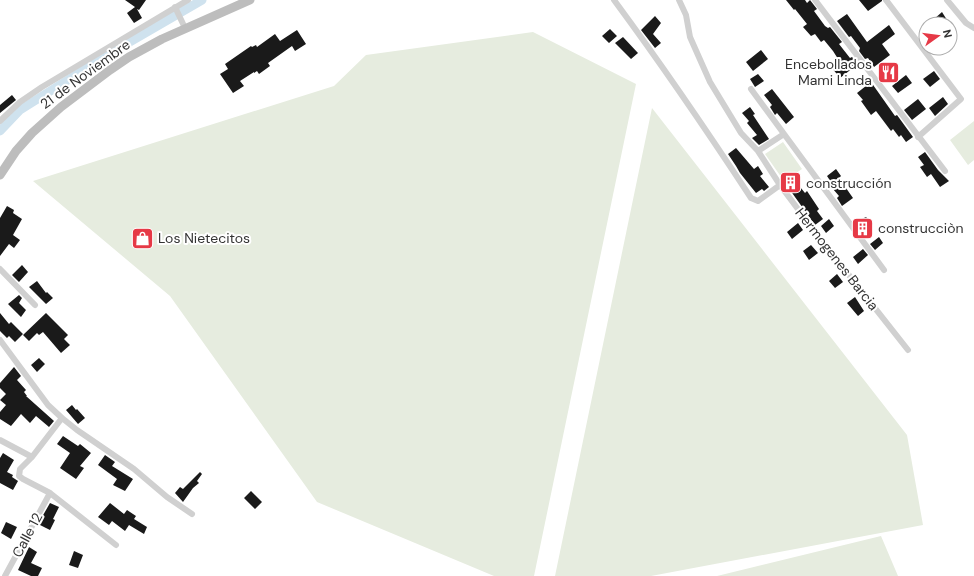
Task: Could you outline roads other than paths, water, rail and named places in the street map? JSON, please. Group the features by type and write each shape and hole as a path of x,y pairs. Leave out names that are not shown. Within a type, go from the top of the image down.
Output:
{"street":[{"path":"0,121 20,102 42,87 177,10 188,0"},
{"name":"21 de Noviembre","path":"0,175 22,143 61,107 91,83 129,57 183,24 250,0"},
{"path":"614,0 657,58 751,198 758,201 780,185"},
{"name":"Hermogenes Barcia","path":"679,0 686,15 690,37 710,82 741,133 758,152 780,185 815,232 908,350"},
{"path":"815,0 945,171"},
{"path":"886,0 961,99 918,137"},
{"path":"947,0 966,23 974,28"},
{"path":"177,10 183,24"},
{"path":"750,89 765,107 884,270"},
{"path":"758,152 784,134"},
{"path":"0,269 35,305"},
{"path":"0,340 44,399 62,418 134,469 167,497 192,514"},
{"path":"62,418 20,469 19,476 50,493 116,545"},
{"path":"0,440 32,456"},
{"name":"Calle 12","path":"5,576 50,493"}],"waterway":[{"path":"0,131 20,110 114,51 202,0"}],"place":[{"name":"Encebollados Mami Linda","path":"888,72"},
{"name":"construcción","path":"791,183"},
{"name":"construcciòn","path":"863,228"},
{"name":"Los Nietecitos","path":"143,238"}]}
